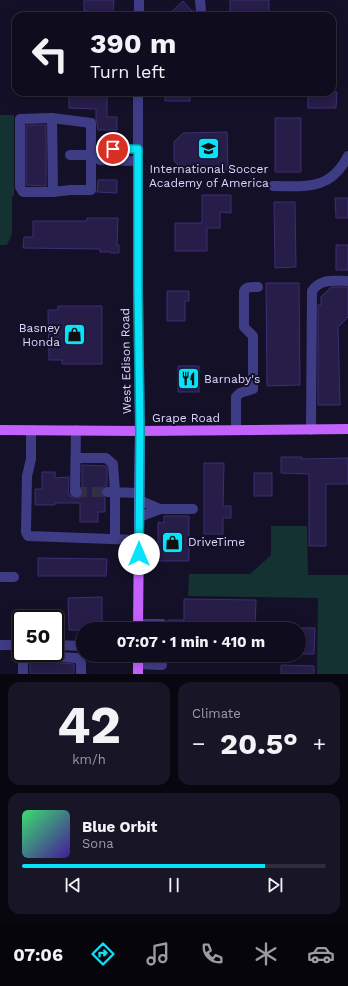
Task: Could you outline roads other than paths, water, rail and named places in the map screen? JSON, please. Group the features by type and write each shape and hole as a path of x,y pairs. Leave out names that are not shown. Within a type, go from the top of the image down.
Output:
{"main road":[{"name":"Grape Road","path":"0,430 140,431 348,429"},
{"name":"West Edison Road","path":"138,622 140,431"}],"street":[{"path":"139,0 139,12"},
{"path":"200,0 201,11"},
{"name":"West Edison Road","path":"138,96 138,298 140,431"},
{"path":"52,118 53,192"},
{"path":"52,118 91,123 93,154 91,190 23,192 20,187 20,119 52,118"},
{"path":"70,155 93,154 100,149 138,149"},
{"path":"93,154 100,160 138,161"},
{"path":"273,186 312,186 321,183 330,179 340,169 348,156"},
{"path":"311,430 312,291 317,285 324,281 348,281"},
{"path":"236,430 236,397 240,393 253,389 253,336 244,327 244,291 247,288 258,288"},
{"path":"31,430 31,459 27,476 26,532 28,536 139,540"},
{"path":"76,430 75,492 77,492"},
{"path":"76,458 106,458 113,464 111,492 115,539"},
{"path":"111,492 139,496 160,509"},
{"path":"139,517 160,509 193,509"},
{"path":"0,577 14,577"},
{"path":"0,645 12,645"},
{"path":"64,645 76,646"},
{"path":"23,674 23,655 37,655 79,659 81,663 81,674"},
{"path":"138,662 162,665"}],"tunnel":[{"path":"77,492 107,492"}],"place":[{"name":"International Soccer Academy of America","path":"209,148"},
{"name":"Basney Honda","path":"75,335"},
{"name":"Barnaby's","path":"188,379"},
{"name":"DriveTime","path":"173,542"}]}
